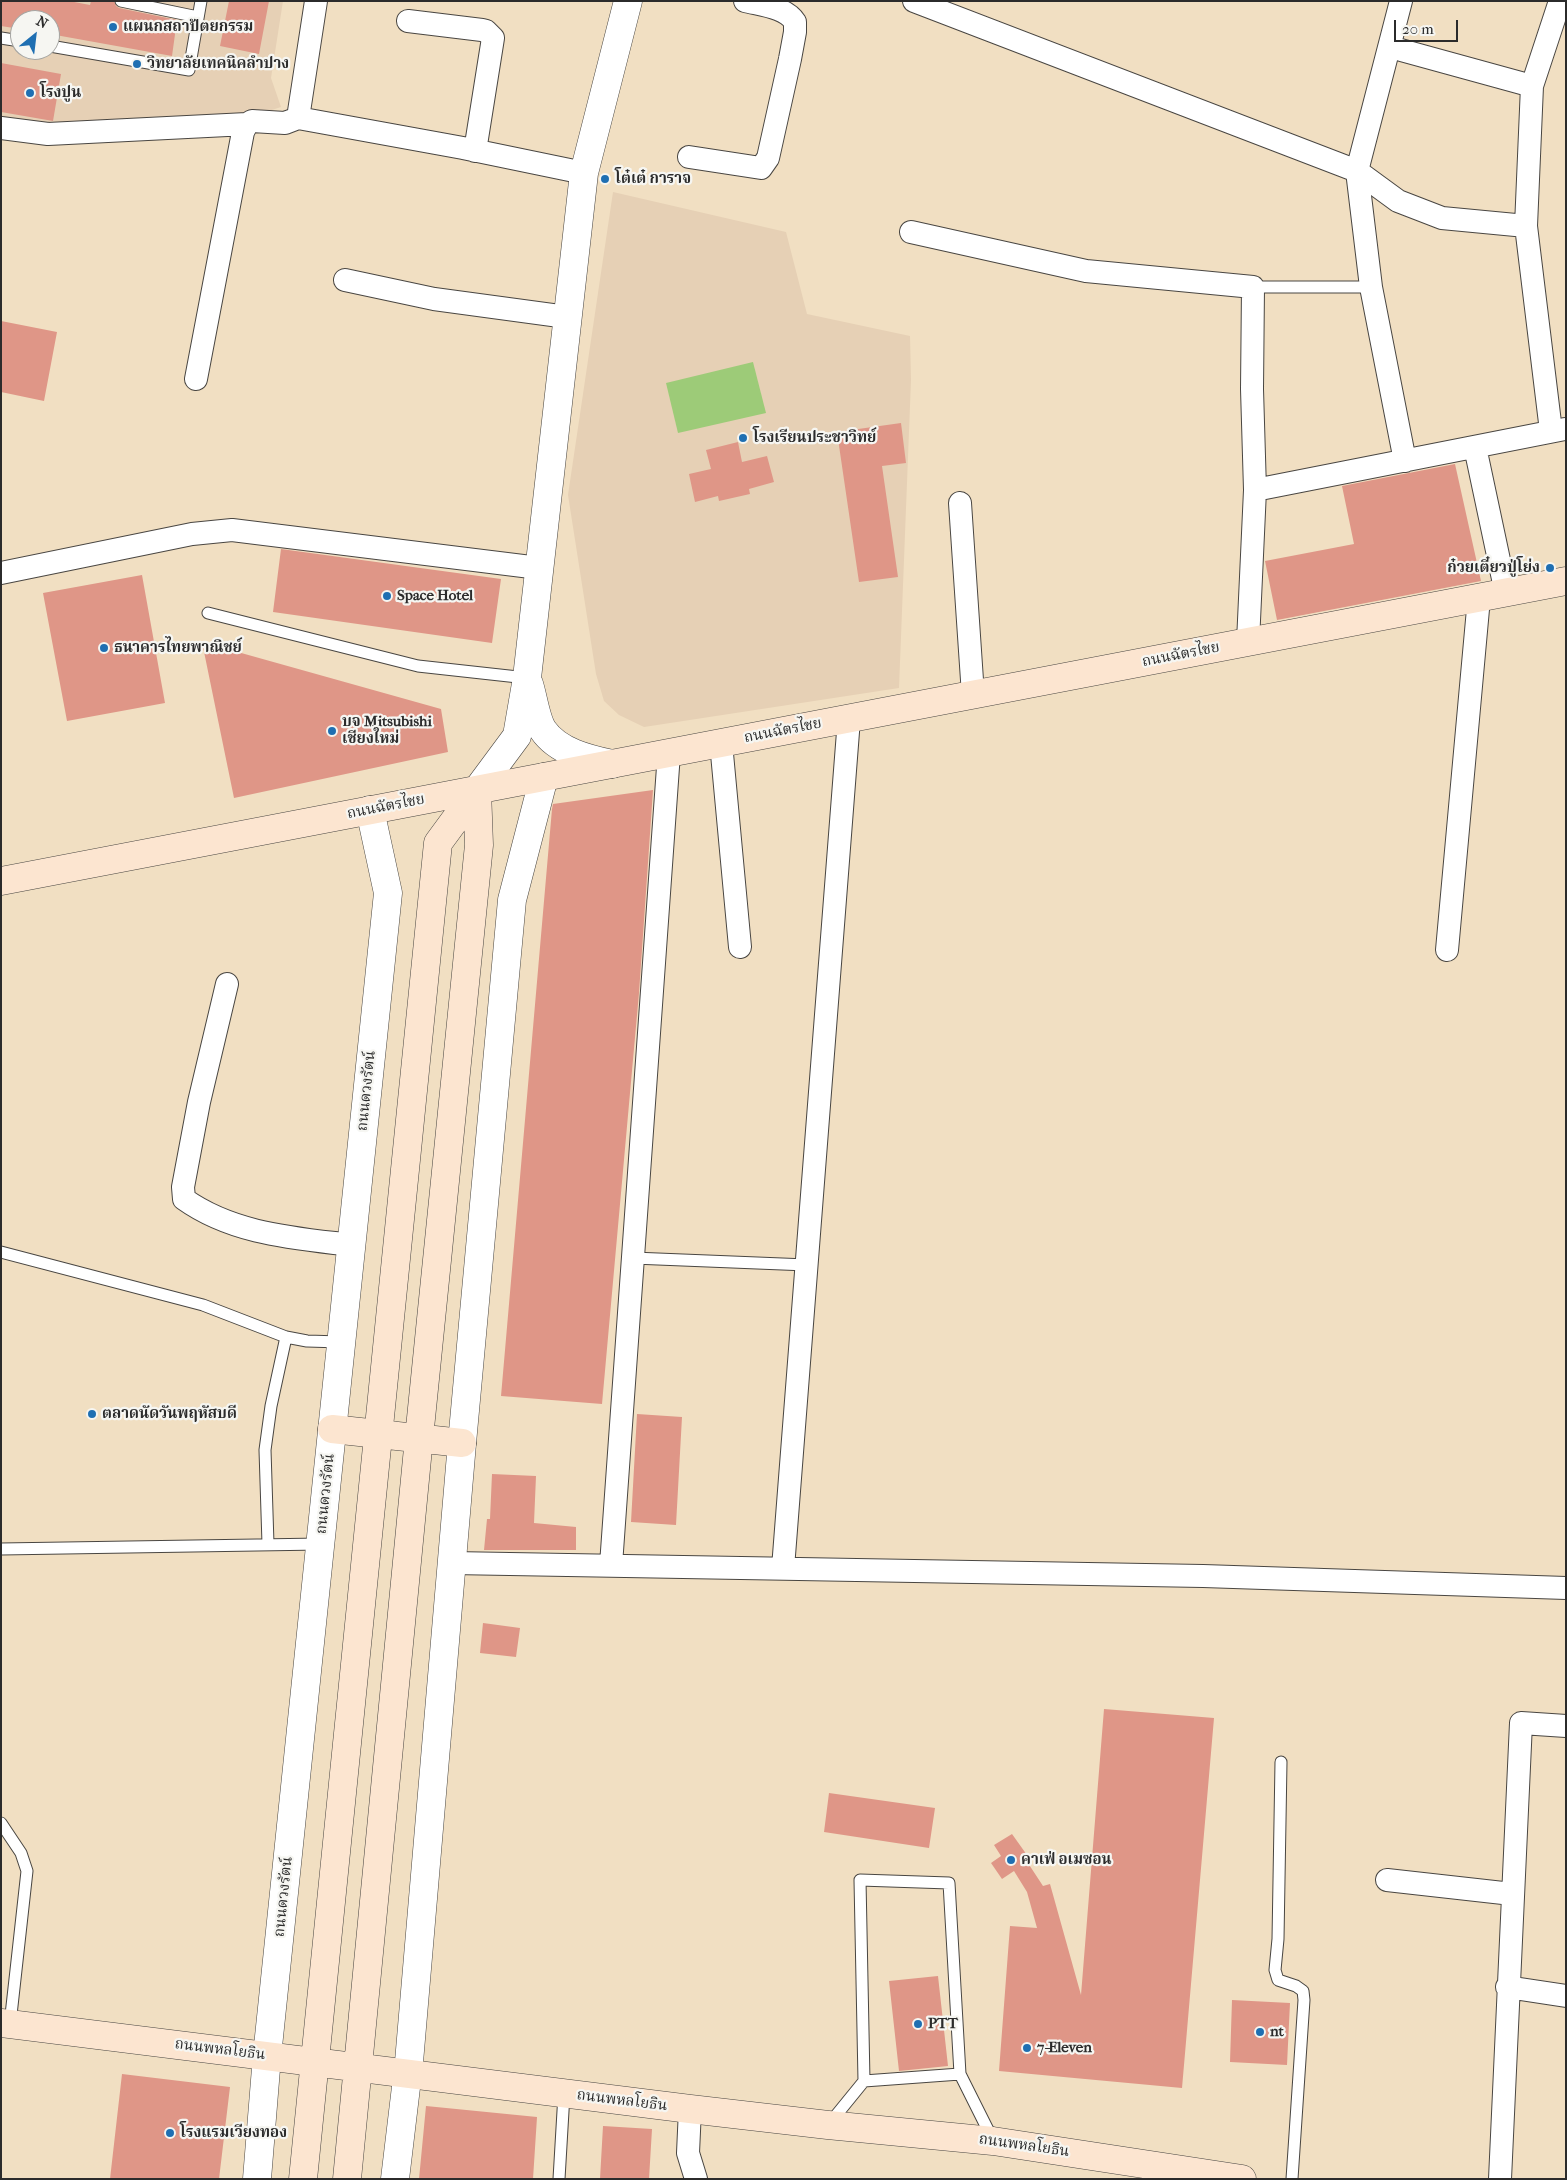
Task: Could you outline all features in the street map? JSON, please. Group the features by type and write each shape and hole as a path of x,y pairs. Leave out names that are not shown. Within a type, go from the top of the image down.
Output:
{"main road":[{"name":"ถนนฉัตรไชย","path":"1,881 1566,581"},
{"path":"303,2179 438,843 477,790"},
{"path":"347,2179 479,845 477,790"},
{"path":"332,1429 462,1443"},
{"name":"ถนนพหลโยธิน","path":"6,2023 564,2094 828,2125 993,2141 1242,2179"}],"street":[{"path":"298,118 316,1"},
{"path":"477,790 517,736 527,678 584,173 628,1"},
{"path":"690,157 761,168 768,158 790,59 795,22 788,14 745,1"},
{"path":"914,1 1357,171 1398,202 1442,218 1526,226"},
{"path":"1401,1 1357,171 1371,287 1404,461"},
{"path":"1255,490 1558,430 1526,226 1532,86 1560,1"},
{"path":"408,21 482,30 486,31 492,38 475,151"},
{"path":"1390,47 1532,86"},
{"path":"1,128 48,134 247,124 261,121 285,123 298,118 584,173"},
{"path":"196,379 233,194 240,148 247,124"},
{"path":"911,232 1086,271 1252,287 1252,389 1255,490 1248,642"},
{"path":"345,280 434,299 567,317"},
{"path":"1475,447 1506,593"},
{"path":"960,503 973,695"},
{"path":"1,573 192,534 232,530 539,568"},
{"path":"1447,950 1479,598"},
{"path":"527,678 543,729 560,746 584,758 612,764"},
{"path":"783,1568 849,719"},
{"path":"721,743 740,947"},
{"path":"611,1564 669,753"},
{"path":"395,2179 407,2073 512,900 544,777"},
{"name":"ถนนดวงรัตน์","path":"257,2179 320,1544 388,893 370,810"},
{"path":"227,984 199,1102 183,1187 184,1198 226,1222 256,1231 288,1237 351,1244"},
{"path":"452,1563 611,1564 1204,1576 1566,1588"},
{"path":"1500,2179 1507,1987 1521,1723 1566,1726"},
{"path":"1387,1880 1512,1894"},
{"path":"1507,1987 1566,1996"},
{"path":"690,2109 688,2153 696,2179"}],"lane":[{"path":"121,1 198,17"},
{"path":"60,48 189,70 201,1"},
{"path":"1252,287 1371,287"},
{"path":"208,613 418,666 527,678"},
{"path":"1,1252 203,1305 286,1336 307,1341 341,1342"},
{"path":"633,1258 807,1265"},
{"path":"268,1544 265,1450 271,1406 286,1336"},
{"path":"1,1549 320,1544"},
{"path":"1281,1762 1278,1939 1275,1970 1278,1980 1296,1986 1303,1991 1304,2000 1292,2179"},
{"path":"1,1824 21,1853 27,1871 6,2023"},
{"path":"828,2125 864,2081 860,1880 949,1883 960,2074 993,2141"},
{"path":"864,2081 960,2074"},
{"path":"559,2179 564,2094"}],"shaded area":[{"name":"วิทยาลัยเทคนิคลำปาง","path":"1,1 283,1 271,78 281,107 238,121 33,124 1,117"},
{"name":"โรงเรียนประชาวิทย์","path":"613,192 786,232 807,314 910,336 911,380 899,688 644,727 619,715 604,701 596,674 568,495"}],"green space":[{"path":"753,362 766,413 678,433 666,383"}],"building":[{"name":"แผนกสถาปัตยกรรม","path":"1,1 69,1 90,5 91,1 114,1 119,8 177,20 172,56 60,36 60,10 10,10 10,27 1,26"},
{"path":"229,1 269,1 259,54 220,46"},
{"name":"โรงปูน","path":"1,63 61,74 53,121 1,112"},
{"path":"1,321 57,332 44,401 1,392"},
{"path":"901,423 906,463 882,466 898,577 859,582 837,432"},
{"path":"738,442 742,462 767,456 774,482 749,489 750,494 719,501 718,496 695,502 689,474 711,469 706,450"},
{"path":"1455,464 1481,581 1277,620 1265,561 1354,544 1342,486"},
{"name":"Space Hotel","path":"281,549 501,579 492,643 273,612"},
{"name":"ธนาคารไทยพาณิชย์","path":"142,575 165,703 67,721 43,593"},
{"name":"บจ Mitsubishi เชียงใหม่","path":"202,642 441,709 448,752 234,798"},
{"path":"653,790 639,993 602,1404 501,1396 553,804"},
{"path":"637,1414 682,1417 676,1525 631,1522"},
{"path":"492,1474 536,1476 534,1523 576,1527 576,1550 484,1550 487,1519 490,1519"},
{"path":"483,1623 520,1628 516,1657 480,1653"},
{"path":"1104,1709 1214,1718 1182,2088 999,2071 1010,1926 1037,1928 1027,1892 1014,1871 1002,1879 991,1863 1001,1856 994,1845 1012,1834 1027,1855 1024,1857 1043,1886 1050,1884 1081,1995"},
{"path":"829,1793 935,1808 929,1848 824,1832"},
{"name":"PTT","path":"938,1976 948,2066 899,2071 889,1981"},
{"name":"nt","path":"1232,2000 1290,2003 1287,2065 1230,2062"},
{"name":"โรงแรมเวียงทอง","path":"122,2074 230,2087 219,2179 110,2179"},
{"path":"426,2106 537,2117 533,2179 419,2179"},
{"path":"603,2126 652,2129 649,2179 600,2179"}],"place":[{"name":"แผนกสถาปัตยกรรม","path":"113,27"},
{"name":"วิทยาลัยเทคนิคลำปาง","path":"137,64"},
{"name":"โรงปูน","path":"30,93"},
{"name":"โต๋เต๋ การาจ","path":"605,179"},
{"name":"โรงเรียนประชาวิทย์","path":"743,438"},
{"name":"ก๋วยเตี๋ยวปู่โย่ง","path":"1550,568"},
{"name":"Space Hotel","path":"387,596"},
{"name":"ธนาคารไทยพาณิชย์","path":"104,648"},
{"name":"บจ Mitsubishi เชียงใหม่","path":"332,731"},
{"name":"ตลาดนัดวันพฤหัสบดี","path":"92,1414"},
{"name":"คาเฟ่ อเมซอน","path":"1011,1860"},
{"name":"PTT","path":"918,2024"},
{"name":"nt","path":"1260,2032"},
{"name":"7-Eleven","path":"1027,2048"},
{"name":"โรงแรมเวียงทอง","path":"170,2133"}]}
